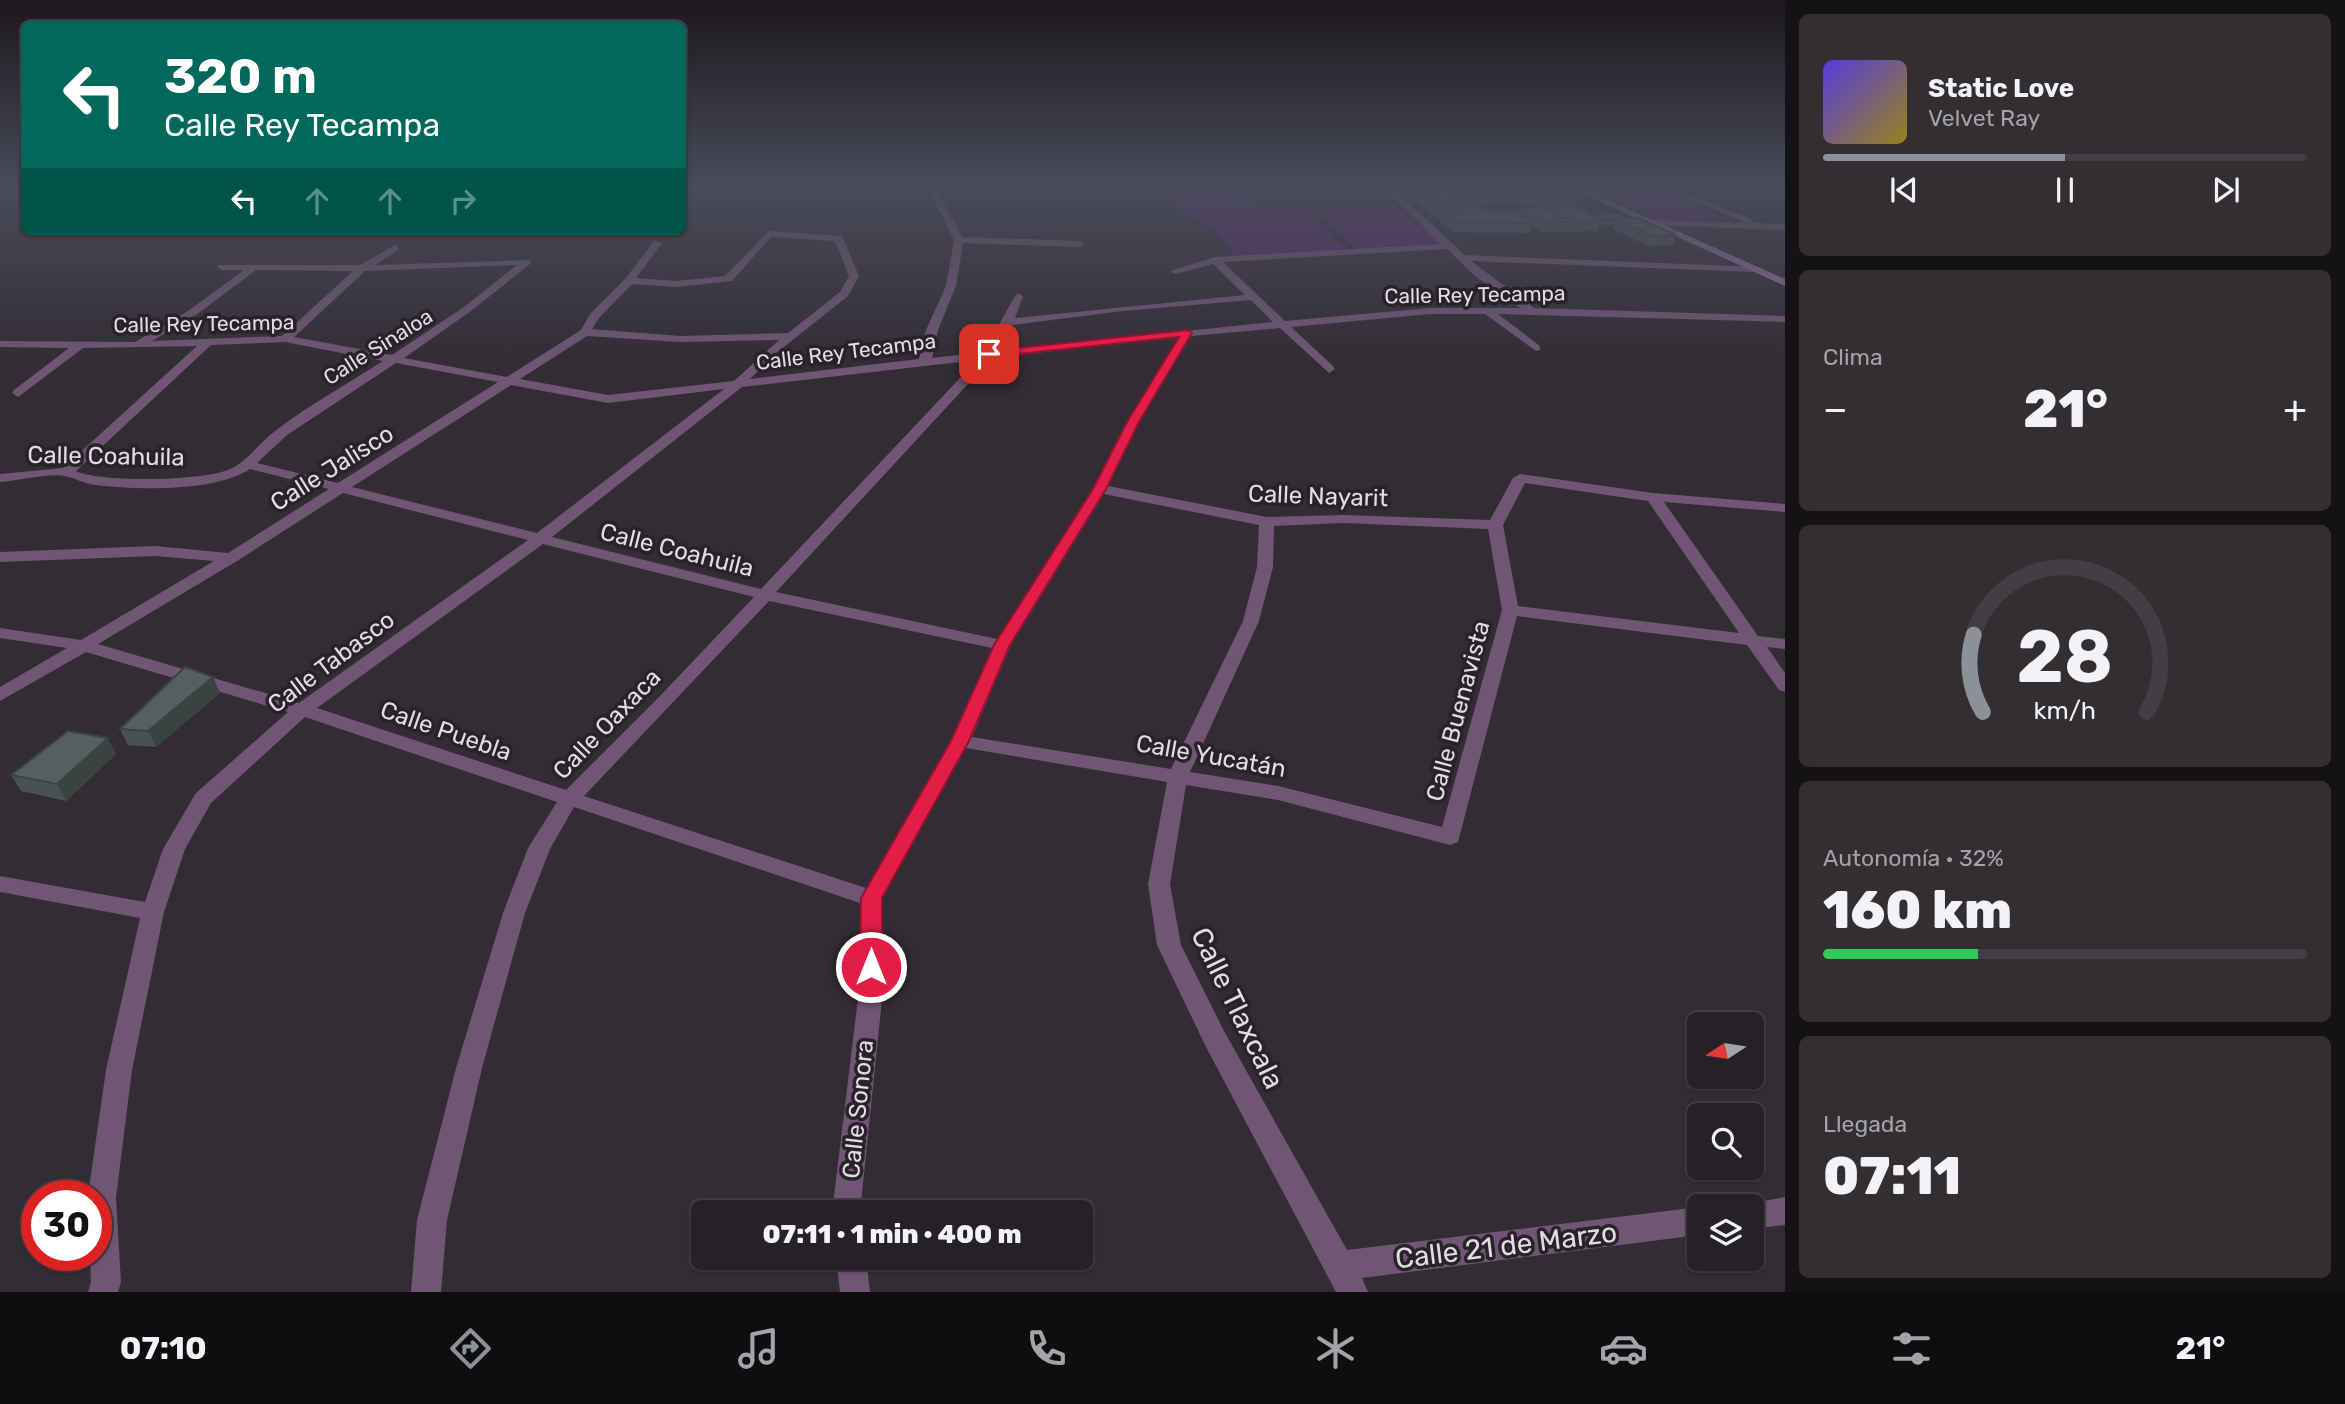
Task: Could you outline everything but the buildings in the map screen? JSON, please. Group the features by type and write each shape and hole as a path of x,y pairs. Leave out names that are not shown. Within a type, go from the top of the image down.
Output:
{"main road":[{"path":"1704,245 1785,283"}],"street":[{"name":"Calle Jalisco","path":"0,695 231,558 513,380 585,331 594,316 629,281 655,245"},
{"name":"Calle Tabasco","path":"629,281 676,284 728,279 759,245"},
{"name":"Calle Tabasco","path":"103,1292 106,1282 102,1198 119,1070 153,912 174,849 203,798 302,709 538,540 737,385 854,282 842,245"},
{"path":"925,361 932,330 951,286 957,245"},
{"path":"1175,271 1214,260 1449,246 1531,311"},
{"path":"285,339 362,268 395,248"},
{"path":"1462,258 1755,268"},
{"path":"1214,260 1328,369"},
{"name":"Calle Sinaloa","path":"249,465 278,434 459,319 527,262 362,268"},
{"path":"222,267 362,268"},
{"path":"137,345 192,313 253,268"},
{"name":"Calle Oaxaca","path":"426,1292 432,1220 469,1068 506,939 539,848 568,800 766,595 989,354 1009,322 1018,296"},
{"path":"1009,322 1123,308 1254,297"},
{"path":"1486,310 1536,348"},
{"name":"Calle Rey Tecampa","path":"0,344 137,345 285,339 608,399 989,354 1430,311 1531,311 1785,319"},
{"path":"585,331 680,340 792,336"},
{"name":"Calle Sonora","path":"847,1200 871,990 871,898 960,741 1002,645 1100,489 1133,422 1187,333"},
{"path":"67,472 210,340"},
{"path":"18,393 80,345"},
{"name":"Calle Coahuila","path":"0,478 67,472 72,478 84,480 209,480 231,475 249,465 538,540 766,595 1002,645"},
{"path":"1495,525 1520,478 1653,497 1785,508"},
{"name":"Calle Nayarit","path":"1100,489 1267,522 1343,519 1495,525"},
{"path":"1653,497 1757,642 1785,686"},
{"name":"Calle Tlaxcala","path":"1267,522 1265,567 1251,621 1178,775 1159,884 1169,945 1214,1039 1347,1279"},
{"name":"Calle Buenavista","path":"1450,837 1510,610 1495,525"},
{"path":"0,557 155,551 231,558"},
{"path":"1510,610 1785,644"},
{"name":"Calle Puebla","path":"0,632 82,645 302,709 568,800 871,898"},
{"name":"Calle Yucatán","path":"960,741 1278,793 1450,837"},
{"path":"0,884 153,912"},
{"path":"1764,1214 1785,1211"},
{"name":"Calle 21 de Marzo","path":"1347,1279 1687,1223"},
{"path":"852,1270 855,1292"}],"shaded area":[{"path":"1227,245 1344,245 1350,251 1235,256"},
{"path":"1352,245 1445,245 1450,249 1356,249"}],"route":[{"path":"871,967 871,898 960,741 1002,645 1100,489 1133,422 1187,333 989,354"}]}
